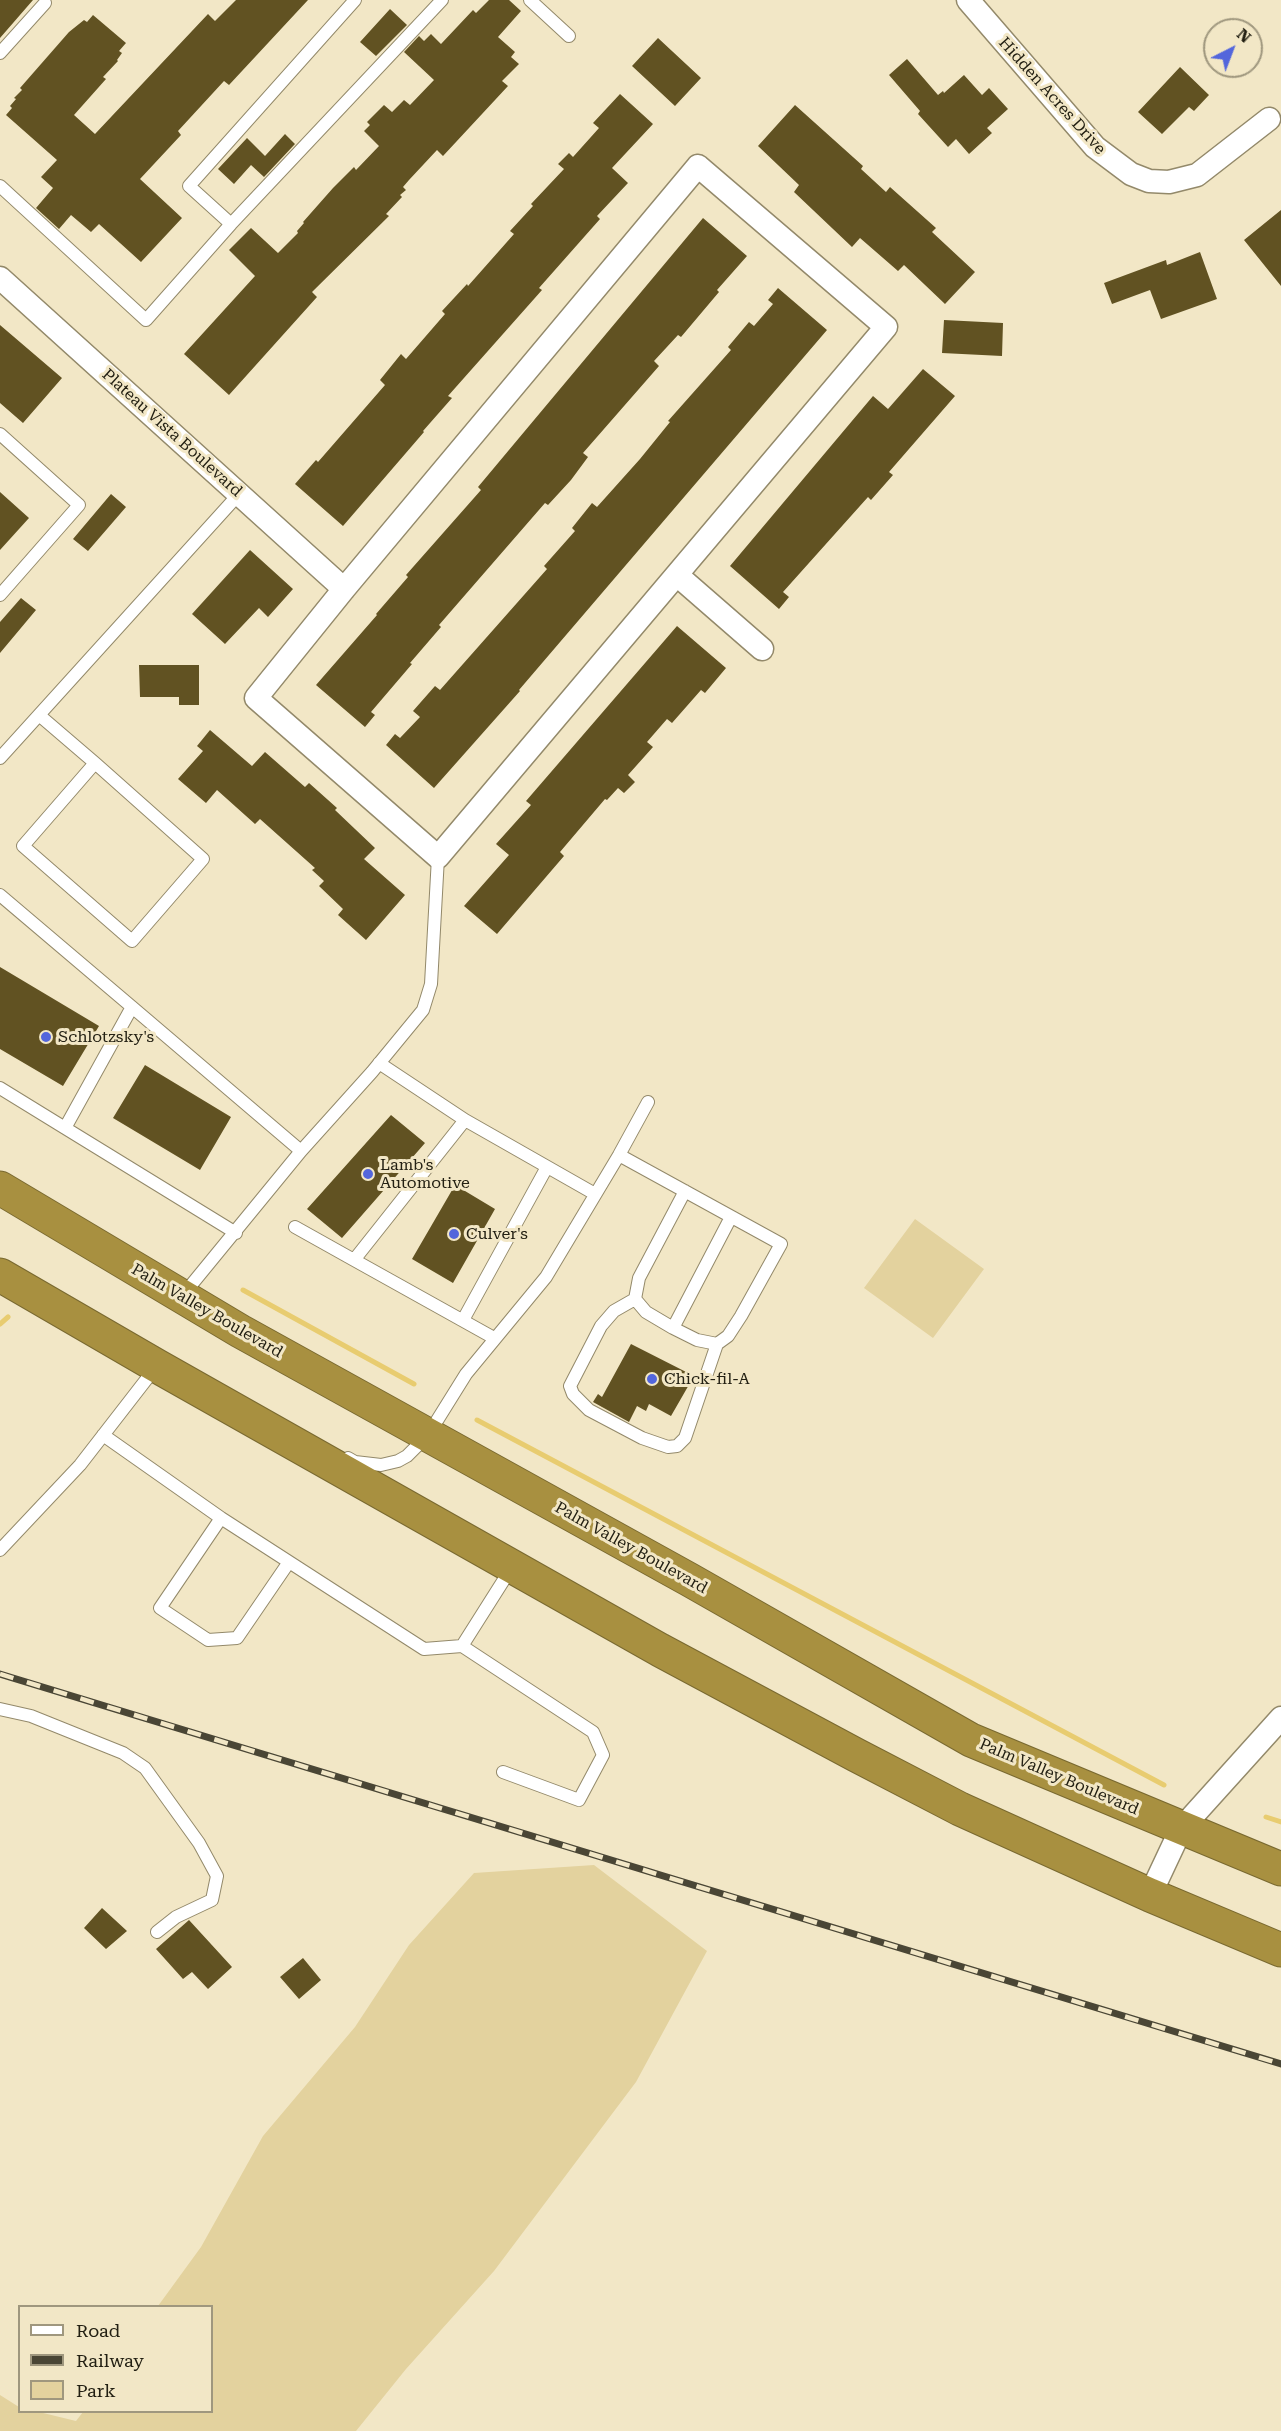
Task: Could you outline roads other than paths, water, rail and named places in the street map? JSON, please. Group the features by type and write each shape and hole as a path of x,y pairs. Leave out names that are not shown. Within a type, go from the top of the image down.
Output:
{"highway":[{"name":"Palm Valley Boulevard","path":"0,1188 240,1331 971,1740 1281,1869"},
{"path":"3,1267 157,1366 670,1655 960,1809 1150,1895 1281,1950"}],"street":[{"name":"Hidden Acres Drive","path":"968,0 1095,147 1131,174 1149,181 1169,182 1197,175 1269,119"},
{"path":"698,166 886,327 677,574 438,857 256,698 344,589 698,166"},
{"name":"Plateau Vista Boulevard","path":"0,278 344,589"},
{"path":"677,574 762,649"},
{"path":"1150,1895 1181,1829 1281,1718"}],"lane":[{"path":"231,224 189,186 355,0"},
{"path":"0,186 146,320 231,224 442,0"},
{"path":"530,0 569,36"},
{"path":"0,53 45,3"},
{"path":"0,434 79,505 0,595"},
{"path":"0,758 238,494"},
{"path":"39,715 95,763 203,859 132,941 23,846 95,763"},
{"path":"182,1297 301,1151 423,1010 431,984 438,857"},
{"path":"0,895 301,1151"},
{"path":"65,1128 132,1007"},
{"path":"379,1063 465,1120 596,1194"},
{"path":"0,1088 236,1233"},
{"path":"334,1450 355,1462 381,1465 407,1456 428,1435 466,1374 546,1277 620,1155 648,1102"},
{"path":"354,1260 465,1120"},
{"path":"620,1155 781,1244 741,1316 728,1336 717,1344 685,1438 677,1446 668,1447 642,1438 590,1410 573,1394 570,1386 602,1326 614,1311 634,1299 639,1278 685,1191"},
{"path":"463,1320 547,1167"},
{"path":"673,1328 731,1217"},
{"path":"295,1227 494,1338"},
{"path":"634,1299 646,1312 673,1328 697,1340 717,1344"},
{"path":"0,1550 80,1465 157,1366"},
{"path":"103,1435 221,1518 424,1649 462,1646 593,1732 603,1755 579,1800 503,1772"},
{"path":"221,1518 160,1608 208,1640 237,1638 289,1562"},
{"path":"462,1646 512,1566"},
{"path":"0,1709 31,1716 123,1753 145,1768 199,1843 217,1876 212,1900 176,1917 158,1932"}],"waterway":[{"path":"243,1290 414,1384"},
{"path":"0,1324 8,1317"},
{"path":"477,1420 1164,1785"},
{"path":"1266,1817 1281,1822"}],"railway":[{"path":"0,1674 1281,2064"}],"place":[{"name":"Schlotzsky's","path":"46,1037"},
{"name":"Lamb's Automotive","path":"368,1174"},
{"name":"Culver's","path":"454,1234"},
{"name":"Chick-fil-A","path":"652,1379"}]}
